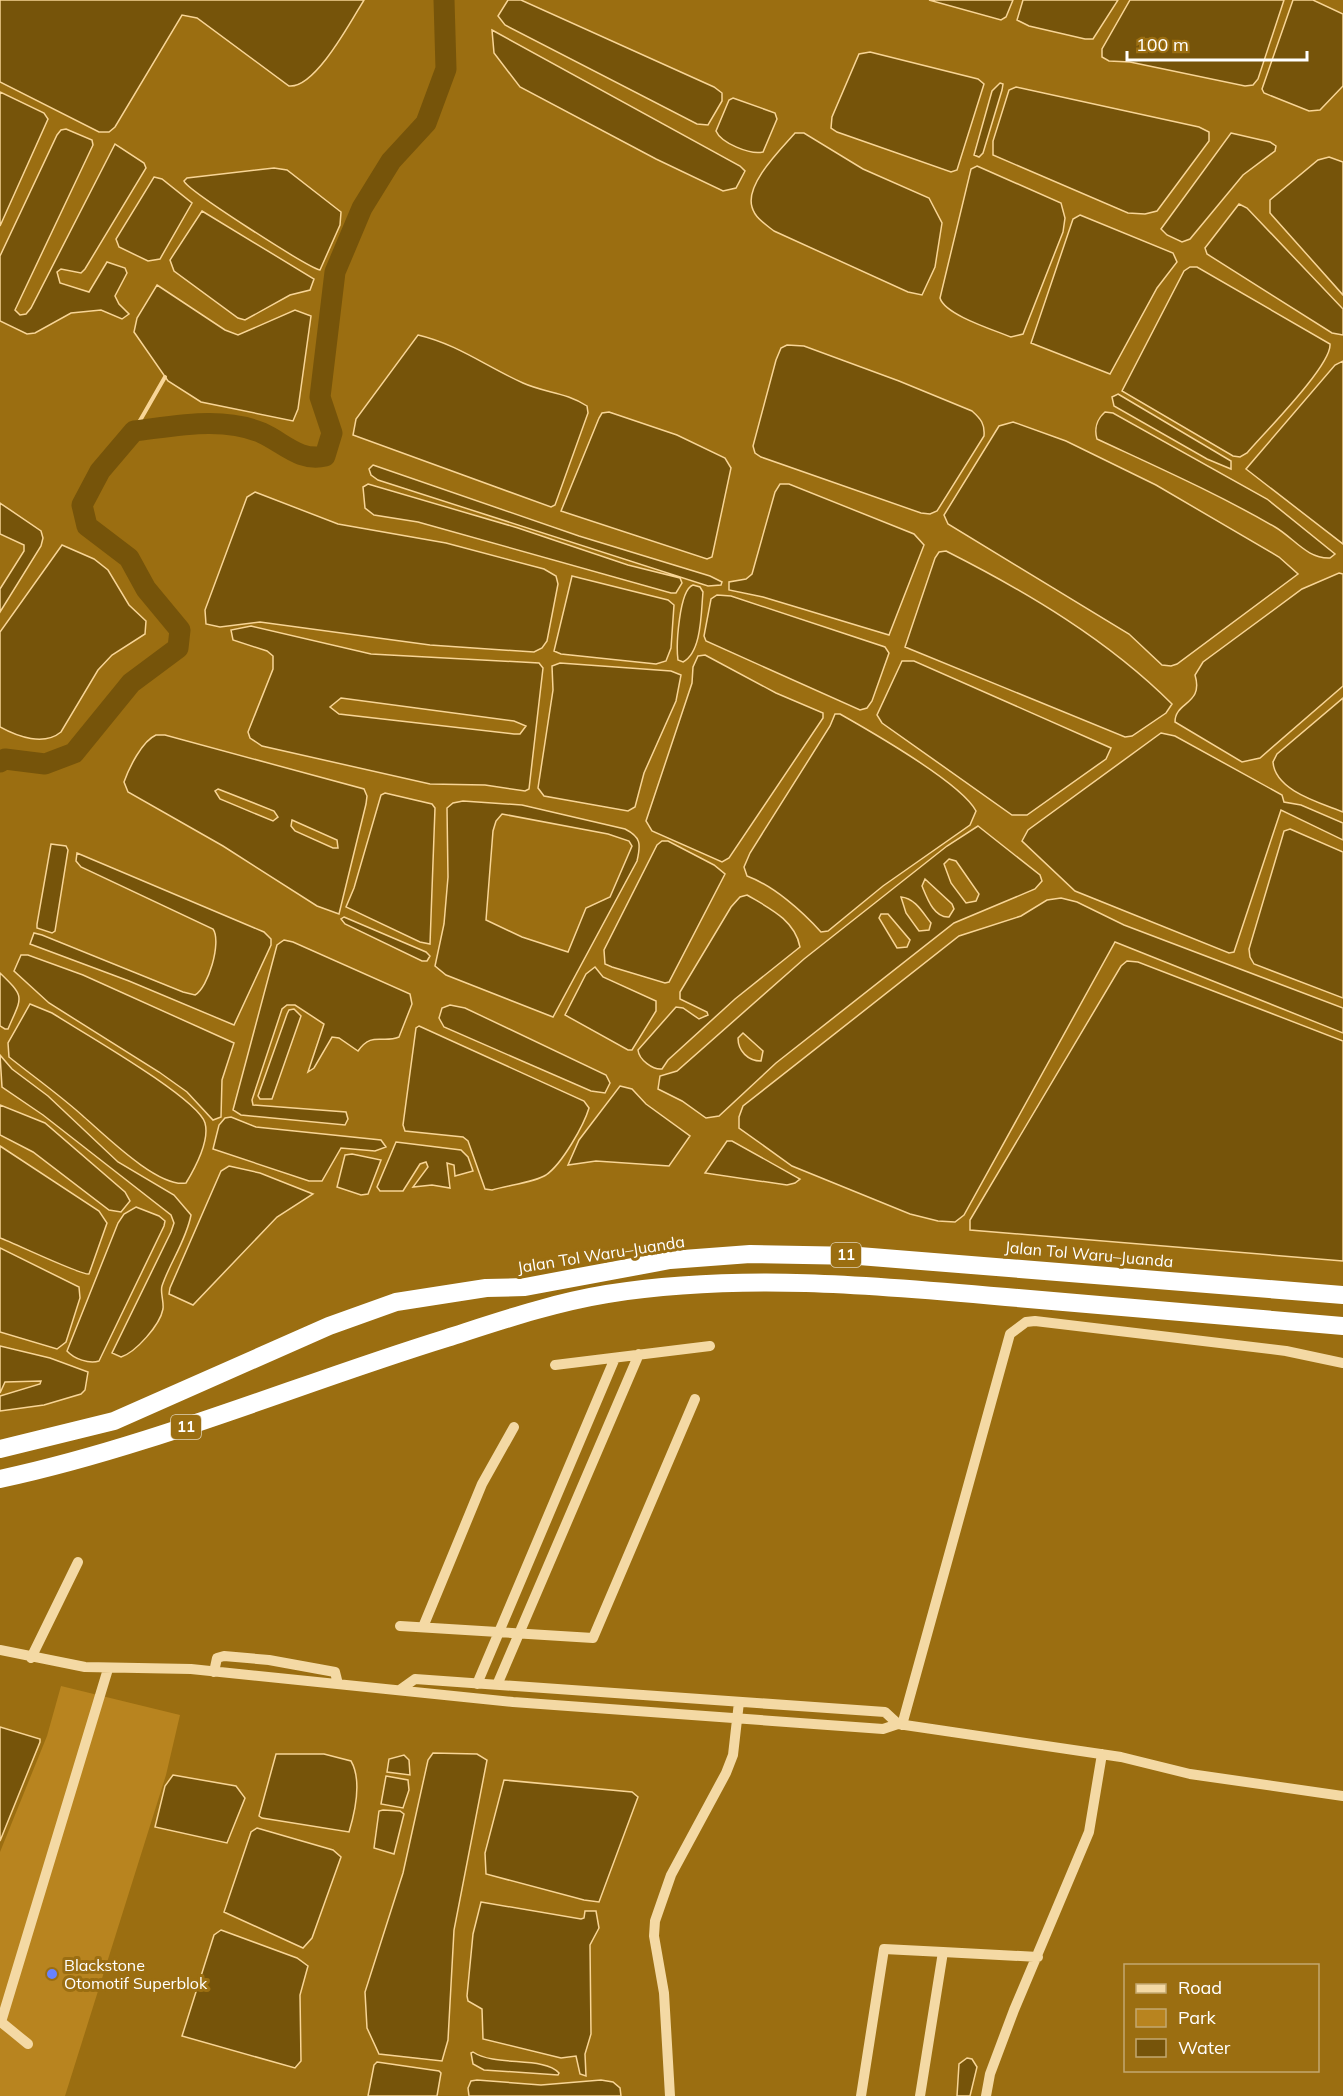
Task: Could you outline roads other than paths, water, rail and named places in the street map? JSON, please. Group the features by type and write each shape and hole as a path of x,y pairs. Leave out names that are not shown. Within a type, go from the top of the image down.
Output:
{"highway":[{"name":"Jalan Tol Waru–Juanda","path":"0,1449 114,1421 329,1326 396,1302 486,1288 525,1287 670,1260 750,1254 860,1256 1343,1295"},
{"name":"11","path":"0,1479 73,1463 197,1423 368,1362 537,1309 605,1294 672,1286 800,1282 1343,1326"}],"street":[{"path":"900,1724 1010,1334 1018,1325 1026,1322 1046,1323 1286,1351 1343,1363"},
{"path":"555,1365 710,1346"},
{"path":"497,1685 639,1354"},
{"path":"477,1684 615,1358"},
{"path":"400,1626 593,1638 695,1399"},
{"path":"423,1627 482,1484 514,1427"},
{"path":"31,1658 78,1562"},
{"path":"0,1650 31,1658 108,1669 214,1672 513,1702 883,1729 900,1724 1102,1754 1190,1773 1343,1796"},
{"path":"214,1672 217,1658 224,1656 269,1660 335,1672 338,1684"},
{"path":"28,2044 1,2022 108,1669"},
{"path":"401,1689 415,1679 885,1712 900,1724"},
{"path":"670,2096 664,1993 655,1946 655,1921 671,1875 726,1773 733,1755 739,1702"},
{"path":"986,2096 990,2074 1014,2010 1089,1832 1102,1754"},
{"path":"861,2096 884,1950 1038,1957"},
{"path":"920,2096 943,1952"}],"water":[{"path":"0,0 364,0 321,66 299,84 289,86 197,18 182,15 115,127 109,132 99,132 0,82"},
{"path":"508,0 521,0 714,87 722,93 722,101 708,125 697,124 505,25 498,16"},
{"path":"929,0 1013,0 1006,17 1001,20"},
{"path":"1023,0 1118,0 1093,39 1085,39 1029,26 1017,20"},
{"path":"1130,0 1284,0 1258,79 1253,85 1245,86 1130,62 1109,61 1102,57 1102,49"},
{"path":"1293,0 1313,0 1343,14 1343,86 1320,110 1309,111 1264,93 1262,89"},
{"path":"492,30 740,166 745,171 736,188 723,191 656,159 520,87 494,53"},
{"path":"870,52 978,79 984,84 957,170 951,172 831,128 832,117 859,54"},
{"path":"1000,83 1003,84 1002,90 983,153 979,157 974,155 992,91"},
{"path":"1016,87 1199,127 1209,132 1209,141 1157,211 1145,214 1128,213 993,155 993,141 1009,90"},
{"path":"0,92 44,113 48,119 0,226"},
{"path":"733,98 775,113 777,119 763,152 751,152 737,147 724,140 716,131 729,100"},
{"path":"66,129 92,140 93,145 15,310 20,315 26,314 31,308 115,144 144,163 146,168 85,269 81,273 61,269 57,272 60,283 89,292 107,262 125,268 127,273 115,296 129,314 122,319 101,310 71,313 35,333 27,334 0,321 0,256 57,135 61,130"},
{"path":"795,133 804,133 863,169 929,198 942,223 935,267 922,295 908,292 774,231 758,218 752,207 751,198 754,188 773,157"},
{"path":"1231,133 1270,142 1276,146 1275,151 1243,175 1190,239 1182,242 1167,235 1161,229"},
{"path":"1329,157 1343,162 1343,295 1270,213 1270,200 1318,160"},
{"path":"977,166 1061,203 1065,218 1063,232 1023,334 1011,337 960,316 940,298 971,169"},
{"path":"274,168 287,170 341,212 340,225 320,270 248,228 184,181 187,178"},
{"path":"154,177 162,179 192,203 160,259 148,261 119,247 116,239"},
{"path":"1239,204 1247,208 1343,309 1343,335 1332,333 1207,254 1205,248"},
{"path":"202,211 314,279 310,290 290,295 245,320 238,318 174,271 170,260"},
{"path":"1080,215 1173,253 1177,262 1157,288 1110,374 1031,343 1073,219"},
{"path":"1190,267 1197,267 1330,344 1328,354 1309,383 1247,453 1240,457 1233,456 1122,391 1184,271"},
{"path":"157,285 225,330 238,335 295,310 311,316 298,409 293,421 201,402 168,381 134,332 137,318"},
{"path":"418,335 446,344 523,383 571,398 587,406 588,413 555,505 551,507 353,435 356,419"},
{"path":"787,345 804,346 899,381 972,411 978,417 983,425 984,436 937,511 930,514 921,513 755,453 753,446 776,360 781,348"},
{"path":"1343,361 1343,544 1246,469 1335,365"},
{"path":"1118,394 1231,461 1231,469 1207,459 1114,406 1112,397"},
{"path":"609,412 677,435 725,458 731,468 712,557 707,559 561,511 599,418 602,413"},
{"path":"1105,412 1113,413 1267,499 1335,554 1330,558 1314,555 1253,515 1097,439 1097,424"},
{"path":"1013,422 1066,441 1156,485 1279,557 1298,574 1177,664 1162,665 1129,634 948,524 944,515 999,426"},
{"path":"373,465 579,536 710,576 722,582 721,585 708,586 378,480 371,475 369,469"},
{"path":"368,484 518,528 628,565 680,578 682,583 676,593 671,593 418,522 374,515 365,508 363,487"},
{"path":"780,484 789,484 914,534 924,545 889,635 763,597 729,590 729,582 746,579 752,574 775,492"},
{"path":"255,492 338,524 446,543 544,569 556,576 558,584 547,641 542,648 534,652 430,645 260,622 220,627 206,624 205,610 247,497"},
{"path":"0,503 41,531 43,538 41,546 0,612 0,589 24,551 24,545 0,534"},
{"path":"62,545 94,559 108,570 129,605 146,621 145,634 112,655 98,670 61,732 47,739 31,738 0,727 0,632"},
{"path":"946,551 1006,583 1094,638 1172,704 1166,713 1132,736 1125,737 905,647 935,558 939,552"},
{"path":"1339,573 1343,574 1343,686 1260,758 1242,762 1175,722 1179,710 1193,698 1196,692 1195,675 1203,662 1302,589"},
{"path":"572,576 668,600 674,605 671,648 666,661 656,664 561,654 554,651"},
{"path":"693,585 700,587 703,592 701,620 694,650 683,662 678,660 680,619 684,597"},
{"path":"717,595 731,596 885,647 889,653 872,701 867,708 860,710 706,641 704,636 711,599"},
{"path":"251,626 371,654 539,663 543,668 529,789 525,791 485,785 430,784 262,746 250,738 248,732 273,669 273,656 267,651 233,640 231,630","holes":["341,698 514,721 526,726 520,734 339,714 330,707"]},
{"path":"705,655 776,693 823,713 823,718 729,858 722,862 652,831 646,821 692,683 693,667 698,656"},
{"path":"902,661 914,661 1111,748 1106,759 1027,815 1012,815 882,723 877,715"},
{"path":"560,663 671,671 681,675 676,701 644,773 635,807 628,811 544,796 538,788 553,690 552,666"},
{"path":"1343,698 1343,812 1312,800 1290,788 1276,772 1273,762 1277,754"},
{"path":"835,714 840,714 935,773 953,787 976,811 970,825 883,886 828,931 821,932 787,900 747,876 744,867 750,853 830,726"},
{"path":"1161,733 1175,736 1282,795 1284,802 1301,805 1343,823 1343,840 1281,810 1234,952 1229,953 1075,891 1022,841 1028,830"},
{"path":"156,735 165,735 364,789 367,796 366,804 339,914 317,906 223,846 128,792 124,782 126,776 137,756","holes":["218,789 274,811 278,817 273,821 220,799 215,791","292,820 337,840 338,848 333,848 295,831 291,826"]},
{"path":"385,793 432,804 435,808 430,944 420,942 346,907 354,888 381,795"},
{"path":"463,801 522,805 625,829 637,838 639,850 637,861 553,1017 446,975 435,966 444,924 448,877 447,808 453,803","holes":["502,814 608,834 629,841 632,846 610,897 586,908 568,952 522,937 486,920 493,831 496,821"]},
{"path":"978,826 1040,875 1042,881 1035,889 954,923 776,1063 719,1116 706,1118 682,1101 658,1089 660,1076 677,1071 804,959 947,846","holes":["949,859 956,861 979,894 976,901 966,903 951,883 944,864","925,879 952,904 954,909 949,917 935,911 922,886","901,897 915,903 922,911 931,923 929,930 919,931 906,913","881,914 888,914 910,940 907,947 897,948 879,918","743,1033 763,1051 761,1061 748,1057 738,1043 738,1038"]},
{"path":"1290,829 1343,852 1343,998 1254,964 1250,957 1249,949 1284,831"},
{"path":"662,841 668,841 714,865 725,874 669,982 665,983 605,964 604,950 657,845"},
{"path":"51,844 66,846 68,850 55,931 52,933 37,928"},
{"path":"77,853 264,932 271,939 271,945 234,1025 129,981 30,944 34,933 42,935 195,995 205,984 215,954 213,929 81,867 76,861"},
{"path":"747,895 787,922 793,929 800,947 735,999 668,1060 662,1069 651,1066 644,1061 638,1050 676,1007 683,1008 699,1019 708,1015 707,1012 680,999 680,992 731,907 740,897"},
{"path":"1061,898 1077,902 1124,925 1343,1008 1343,1033 1115,942 964,1215 955,1222 938,1221 910,1214 792,1166 739,1128 739,1117 743,1106 959,936 1021,916 1047,900"},
{"path":"344,917 426,952 430,956 427,961 422,961 345,924 341,919"},
{"path":"284,940 410,994 412,1004 399,1037 368,1041 358,1051 339,1038 332,1037 314,1068 308,1072 324,1024 295,1005 287,1005 282,1009 252,1100 253,1105 346,1112 348,1119 345,1125 241,1115 233,1110 277,945"},
{"path":"21,955 28,955 83,975 234,1043 222,1080 221,1117 213,1120 187,1092 159,1072 49,1003 14,971"},
{"path":"1127,961 1138,962 1343,1041 1343,1261 970,1230 970,1220 1121,966"},
{"path":"595,967 603,977 656,1001 656,1011 632,1050 628,1050 565,1015 586,974"},
{"path":"0,973 18,993 19,998 8,1029 0,1026"},
{"path":"30,1004 52,1013 136,1065 198,1112 205,1123 205,1138 201,1154 186,1183 174,1182 161,1177 132,1159 9,1057 8,1043"},
{"path":"450,1005 465,1008 606,1075 610,1083 605,1093 591,1091 444,1027 439,1018 442,1008"},
{"path":"294,1009 301,1016 272,1099 260,1099 258,1096 287,1014 289,1010"},
{"path":"419,1026 584,1101 589,1108 582,1124 572,1144 552,1170 534,1180 492,1190 485,1189 468,1141 463,1137 405,1131 403,1125 416,1028"},
{"path":"0,1055 12,1069 48,1096 118,1162 174,1195 191,1215 162,1286 161,1315 140,1344 121,1357 112,1353 171,1232 174,1223 171,1215 43,1115 2,1087"},
{"path":"620,1086 632,1089 646,1104 690,1136 669,1166 596,1161 568,1165 579,1140"},
{"path":"0,1105 45,1123 125,1192 130,1201 121,1212 109,1210 33,1152 0,1135"},
{"path":"231,1117 256,1127 381,1140 386,1147 375,1151 341,1148 322,1181 309,1181 213,1149 219,1125 225,1118"},
{"path":"727,1141 732,1141 800,1179 787,1185 705,1173"},
{"path":"396,1142 461,1150 468,1157 473,1171 455,1176 454,1165 447,1163 450,1188 432,1185 413,1187 428,1167 426,1162 420,1164 403,1191 380,1191 377,1187"},
{"path":"0,1146 99,1211 107,1223 89,1274 61,1265 0,1238"},
{"path":"352,1154 381,1160 368,1194 361,1195 337,1187 345,1155"},
{"path":"229,1166 260,1173 313,1194 277,1217 193,1305 169,1294 170,1288 221,1171"},
{"path":"136,1207 159,1216 165,1221 164,1226 99,1361 82,1360 67,1351 118,1223 124,1214"},
{"path":"0,1248 79,1287 80,1298 66,1342 57,1349 0,1332"},
{"path":"0,1346 50,1358 88,1372 85,1390 81,1394 44,1405 0,1411 0,1396 40,1384 41,1381 5,1382 0,1393"},
{"path":"0,1727 40,1739 40,1742 0,1841"},
{"path":"433,1753 477,1754 487,1760 454,1930 448,2040 442,2061 379,2054 367,2028 365,1992 403,1873 428,1760"},
{"path":"276,1754 324,1754 351,1761 357,1787 349,1832 259,1816"},
{"path":"404,1755 409,1760 410,1775 387,1772 389,1759"},
{"path":"173,1775 236,1786 245,1798 227,1843 155,1827 165,1786"},
{"path":"386,1776 408,1780 409,1790 403,1808 381,1804"},
{"path":"504,1780 632,1792 638,1797 599,1902 486,1874 485,1853"},
{"path":"379,1811 400,1811 404,1814 394,1854 374,1848"},
{"path":"257,1828 333,1850 341,1857 312,1938 303,1948 224,1912 251,1832"},
{"path":"481,1902 581,1919 584,1918 585,1911 596,1911 599,1928 590,1945 591,2034 585,2054 586,2076 580,2074 576,2056 561,2058 483,2039 482,2009 468,2001 467,1996 473,1934"},
{"path":"221,1930 297,1958 308,1966 300,1995 301,2061 295,2068 182,2036 214,1935"},
{"path":"471,2053 482,2057 542,2065 559,2073 558,2075 484,2070 473,2064"},
{"path":"967,2058 972,2059 977,2067 970,2096 957,2096 959,2064"},
{"path":"377,2062 439,2071 441,2073 437,2096 368,2096 374,2065"},
{"path":"601,2080 613,2082 620,2088 621,2096 469,2096 468,2088 471,2081 541,2085"}],"waterway":[{"path":"0,762 5,759 45,764 74,753 131,683 178,648 180,630 146,589 129,558 87,526 82,505 100,471 134,431 199,424 231,425 262,433 300,454 325,456 332,433 320,397 335,272 362,208 391,161 426,123 446,69 444,0"},
{"path":"134,431 165,377"}],"place":[{"name":"Blackstone Otomotif Superblok","path":"52,1974"}]}
